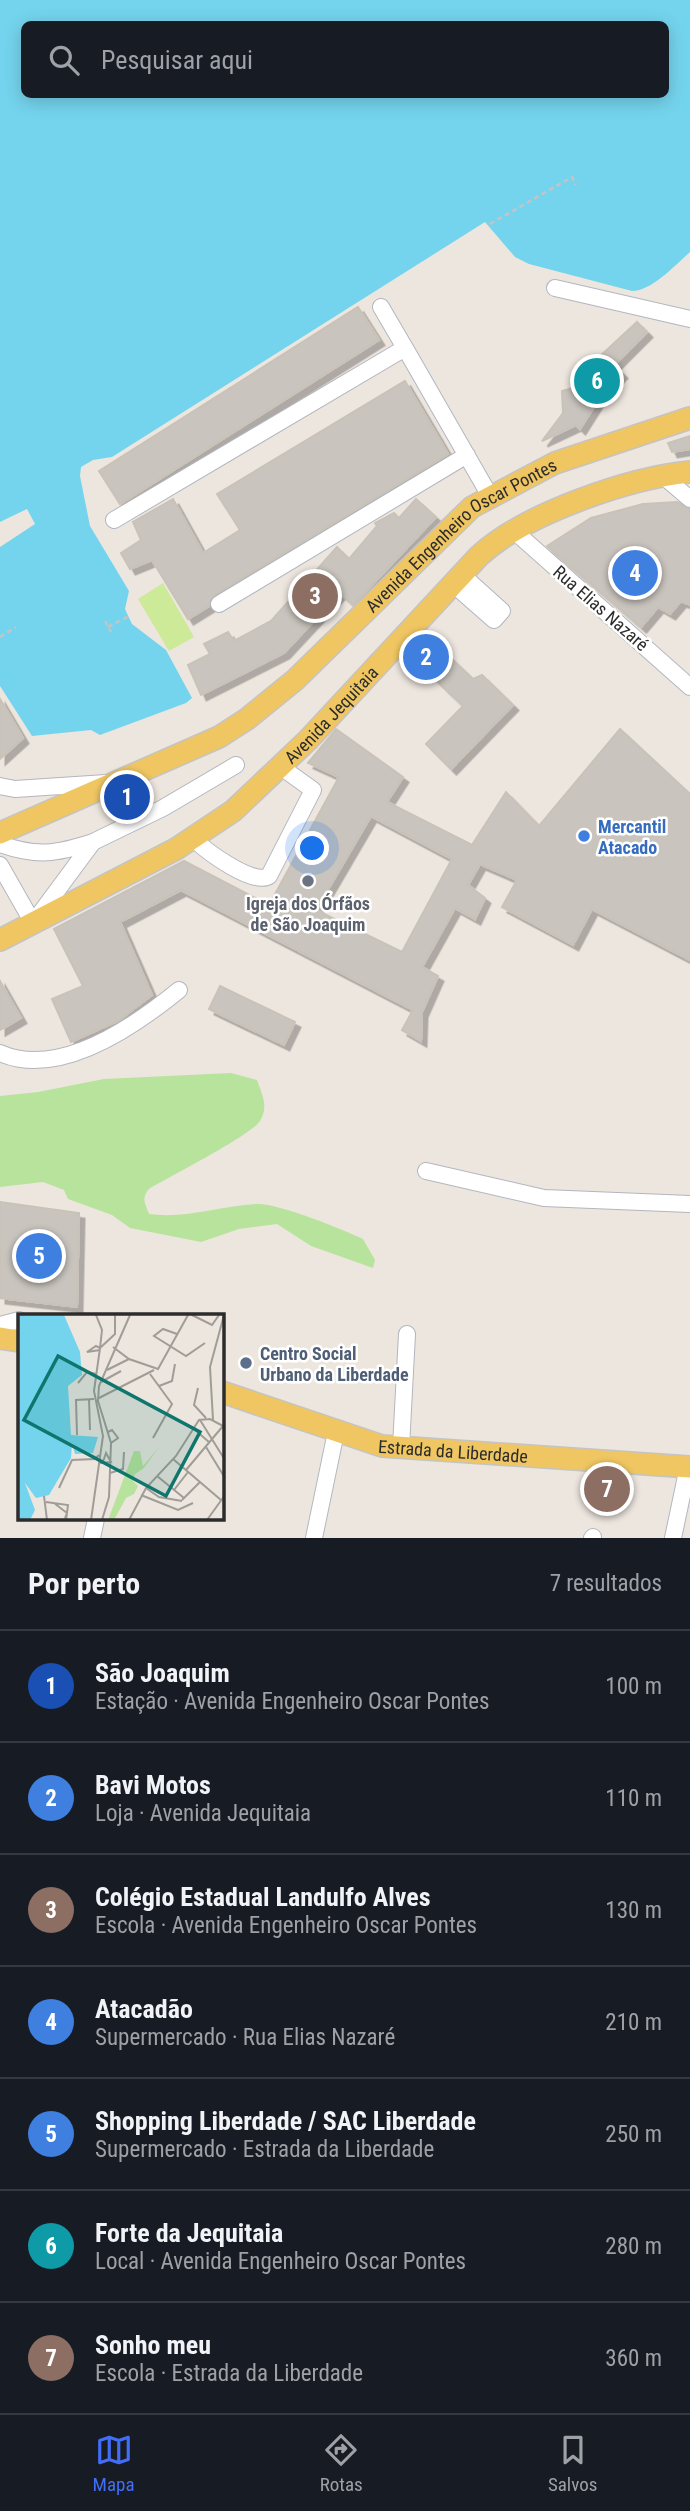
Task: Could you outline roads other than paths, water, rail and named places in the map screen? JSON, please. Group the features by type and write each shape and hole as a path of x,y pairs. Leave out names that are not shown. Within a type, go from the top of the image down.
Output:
{"main road":[{"name":"Avenida Engenheiro Oscar Pontes","path":"0,833 219,737 277,696 458,517 490,496 555,463 690,418"},
{"name":"Avenida Jequitaia","path":"0,940 194,839 233,811 281,767 457,579 496,540 512,529 628,484 690,471"},
{"path":"0,1338 18,1341"},
{"name":"Estrada da Liberdade","path":"224,1393 382,1446 689,1467"}],"street":[{"path":"555,288 690,319"},
{"path":"382,307 490,496"},
{"path":"114,520 405,348"},
{"path":"219,604 467,455"},
{"path":"663,476 690,499"},
{"name":"Rua Elias Nazaré","path":"512,529 690,687"},
{"path":"457,579 498,616"},
{"path":"0,844 27,853 49,853 93,842 163,807 236,765"},
{"path":"194,839 225,863 257,878 269,876 313,790 281,767"},
{"path":"0,786 15,789 116,783"},
{"path":"0,865 33,923 93,842"},
{"path":"0,1053 32,1060 84,1049 144,1018 178,990"},
{"path":"426,1171 544,1198 690,1204"},
{"path":"0,1325 18,1320"},
{"path":"401,1447 407,1334"},
{"path":"314,1538 336,1432"},
{"path":"673,1538 689,1467"},
{"path":"92,1538 96,1520"}],"water":[{"path":"0,0 690,0 690,252 663,276 647,287 632,291 529,264 515,257 485,222 112,457 93,460 81,467 80,476 90,526 129,591 125,609 132,624 166,650 192,698 186,703 100,735 91,730 32,736 0,686 0,547 35,524 27,509 0,522"}],"place":[{"name":"Forte da Jequitaia","path":"597,381"},
{"name":"Atacadão","path":"635,573"},
{"name":"Colégio Estadual Landulfo Alves","path":"315,596"},
{"name":"Bavi Motos","path":"426,657"},
{"name":"São Joaquim","path":"127,797"},
{"name":"Mercantil Atacado","path":"584,836"},
{"name":"Igreja dos Órfãos de São Joaquim","path":"308,881"},
{"name":"Shopping Liberdade / SAC Liberdade","path":"39,1256"},
{"name":"Centro Social Urbano da Liberdade","path":"246,1363"},
{"name":"Sonho meu","path":"607,1489"}]}
